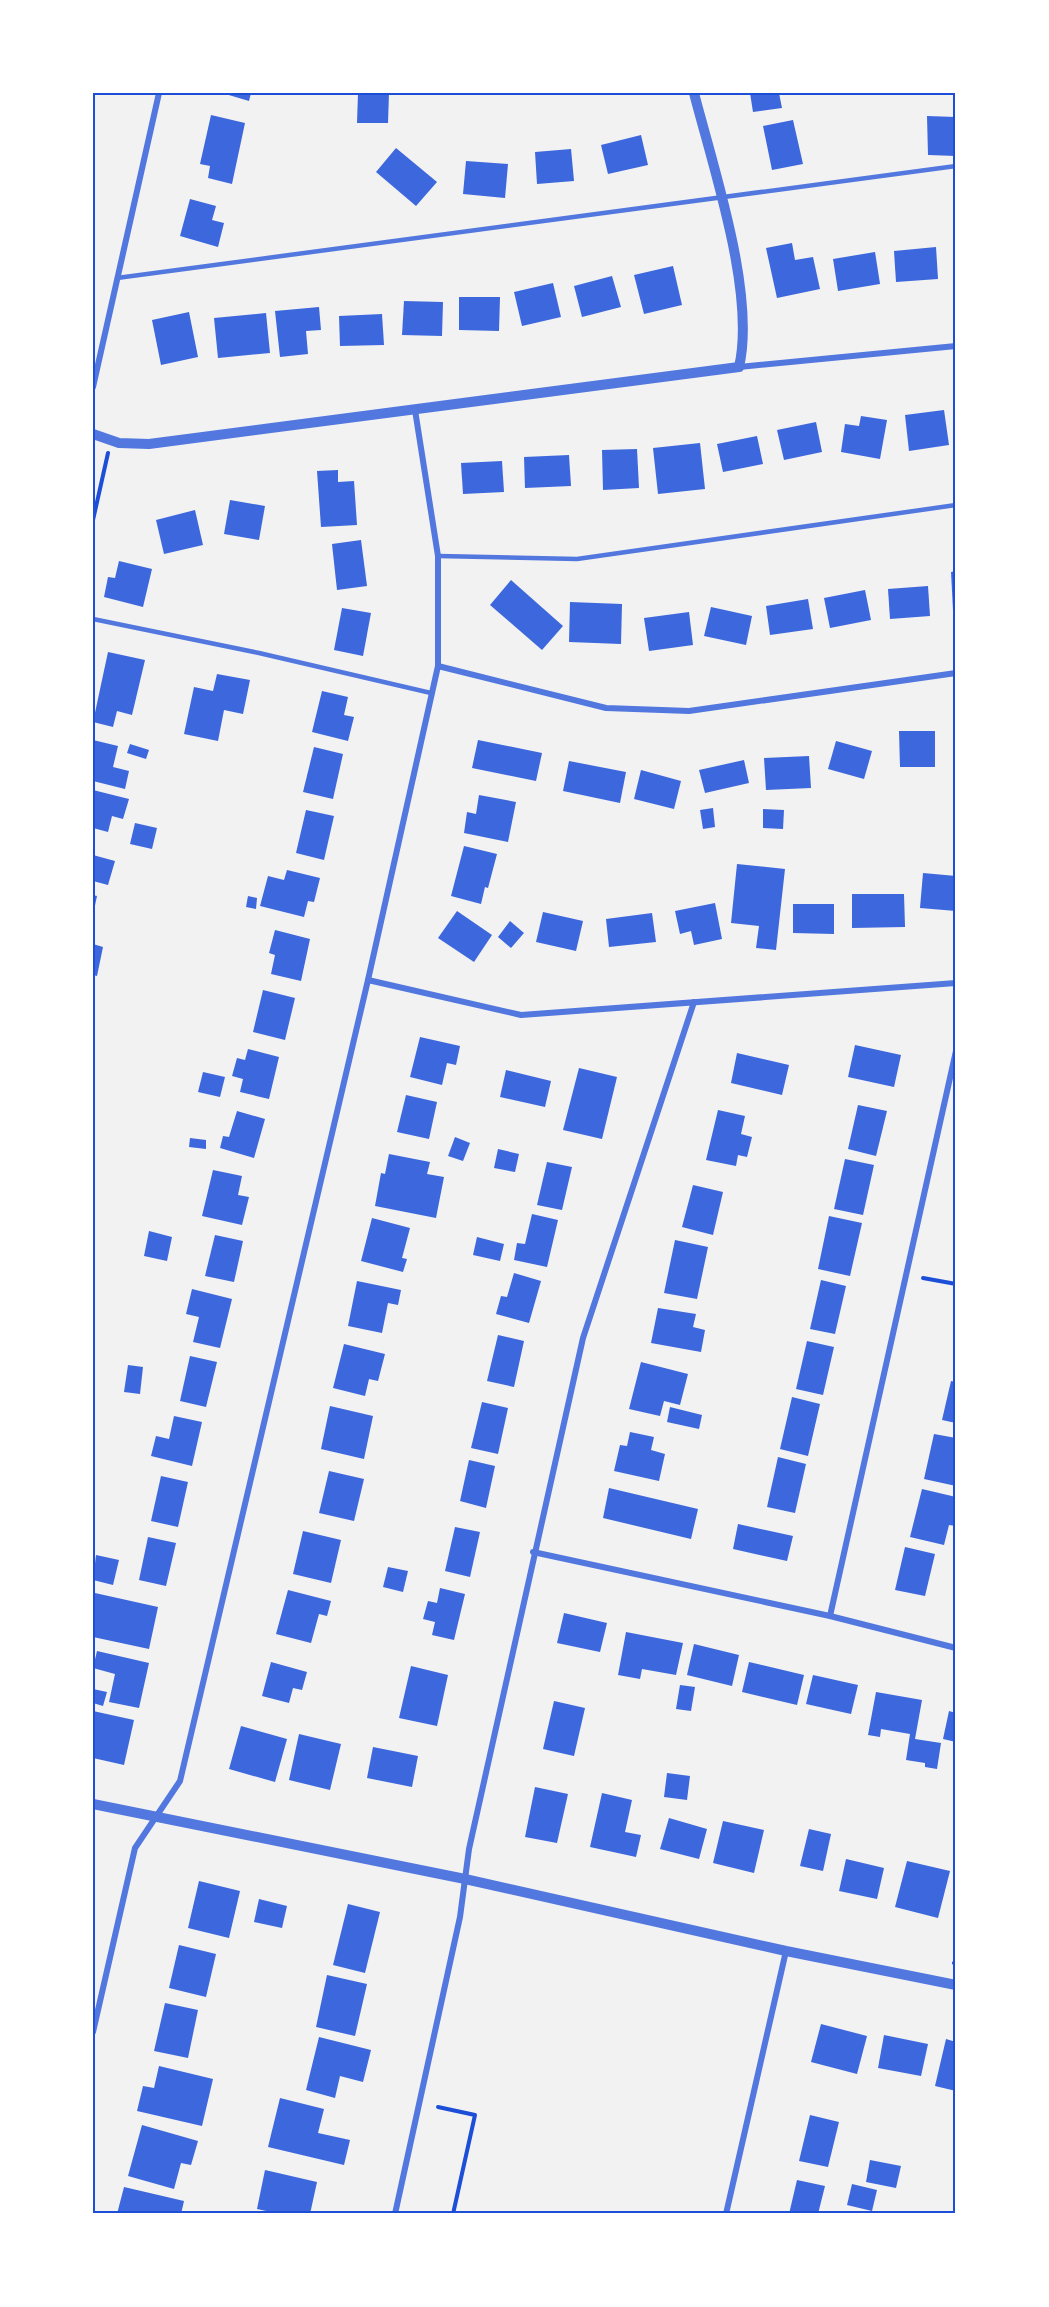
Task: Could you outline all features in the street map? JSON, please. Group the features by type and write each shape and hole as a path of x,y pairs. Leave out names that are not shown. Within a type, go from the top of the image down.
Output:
{"street":[{"path":"93,387 159,93"},
{"path":"694,93 722,197 740,287 743,326 739,367"},
{"path":"93,434 110,441 149,444 739,367 956,346"},
{"path":"93,2032 135,1848 180,1781 368,980 438,666 438,555 415,410"},
{"path":"438,666 606,708 689,711 956,673"},
{"path":"368,980 521,1015 956,982"},
{"path":"395,2214 460,1917 471,1838 582,1338 694,1002"},
{"path":"830,1616 956,1050"},
{"path":"533,1551 830,1616 956,1648"},
{"path":"93,1804 465,1879 786,1951 956,1985"},
{"path":"726,2214 786,1951"}],"lane":[{"path":"117,278 956,166"},
{"path":"438,555 577,559 956,505"},
{"path":"93,620 259,653 431,693"}],"path":[{"path":"93,520 110,441"},
{"path":"923,1278 956,1284"},
{"path":"438,2107 475,2115 453,2214"}],"building":[{"path":"222,93 251,93 249,101"},
{"path":"358,93 389,93 388,123 357,123"},
{"path":"750,93 779,93 782,108 753,112"},
{"path":"211,115 245,123 232,184 208,178 210,166 200,164"},
{"path":"927,116 956,117 956,156 928,155"},
{"path":"793,120 803,164 772,170 763,126"},
{"path":"641,135 648,165 608,174 601,145"},
{"path":"396,148 437,182 416,206 376,172"},
{"path":"571,149 574,181 537,184 535,152"},
{"path":"466,161 508,164 505,198 463,194"},
{"path":"190,199 216,206 212,220 224,223 218,247 180,236"},
{"path":"792,243 795,260 813,257 820,289 777,298 766,248"},
{"path":"936,247 938,279 896,282 894,251"},
{"path":"875,252 880,284 838,291 833,259"},
{"path":"673,266 682,305 644,314 634,275"},
{"path":"612,276 621,307 582,317 574,286"},
{"path":"553,283 561,317 522,326 514,292"},
{"path":"459,297 500,297 499,331 459,330"},
{"path":"404,301 443,302 442,336 402,335"},
{"path":"319,307 321,330 306,331 308,354 280,357 275,311"},
{"path":"189,312 198,357 161,365 152,320"},
{"path":"266,313 270,353 218,358 214,318"},
{"path":"382,314 384,345 340,346 339,316"},
{"path":"944,410 949,445 909,451 905,415"},
{"path":"861,416 887,420 880,459 841,452 845,424 859,426"},
{"path":"816,422 822,452 784,460 777,430"},
{"path":"757,436 763,464 723,472 717,444"},
{"path":"700,443 705,489 658,494 653,448"},
{"path":"637,449 639,488 603,490 602,450"},
{"path":"569,455 571,486 525,488 524,457"},
{"path":"502,461 504,492 463,494 461,463"},
{"path":"338,470 338,482 354,481 357,525 321,527 317,471"},
{"path":"230,500 265,506 259,540 224,534"},
{"path":"195,510 203,545 164,554 156,520"},
{"path":"361,540 367,586 337,590 332,544"},
{"path":"119,561 152,569 143,607 104,597 108,577 115,578"},
{"path":"956,571 956,610 953,610 951,572"},
{"path":"511,580 563,626 542,650 490,605"},
{"path":"928,586 930,616 890,619 888,589"},
{"path":"865,590 871,620 830,628 824,598"},
{"path":"808,599 813,629 770,635 766,606"},
{"path":"570,602 622,604 621,644 569,642"},
{"path":"711,607 752,616 746,645 704,636"},
{"path":"342,608 371,613 363,656 334,650"},
{"path":"689,612 693,645 649,651 644,618"},
{"path":"108,652 145,660 132,715 117,711 113,727 93,722"},
{"path":"217,674 250,680 243,714 224,710 218,741 184,734 194,687 213,691"},
{"path":"322,691 348,697 344,715 354,717 348,741 312,732"},
{"path":"899,731 935,731 935,767 900,767"},
{"path":"93,740 118,746 113,767 129,771 125,789 93,781"},
{"path":"478,740 542,753 536,781 472,768"},
{"path":"836,741 872,751 864,779 828,769"},
{"path":"130,744 149,750 146,759 127,753"},
{"path":"314,747 343,754 333,799 303,792"},
{"path":"809,756 811,788 766,790 764,758"},
{"path":"744,760 749,783 705,793 699,770"},
{"path":"569,761 626,772 620,803 563,791"},
{"path":"641,770 681,781 674,809 634,799"},
{"path":"93,790 129,799 123,819 112,816 108,832 93,828"},
{"path":"479,795 516,802 508,842 464,833 467,812 476,814"},
{"path":"713,808 715,827 703,829 700,810"},
{"path":"763,809 784,810 783,829 763,828"},
{"path":"306,810 334,816 324,860 296,853"},
{"path":"135,823 157,828 152,849 130,844"},
{"path":"464,846 497,854 481,904 451,896"},
{"path":"93,855 115,861 108,885 93,881"},
{"path":"737,864 785,869 776,950 756,948 759,926 731,923"},
{"path":"287,870 320,878 314,902 308,901 304,917 260,906 268,876 284,880"},
{"path":"923,873 956,876 956,911 920,908"},
{"path":"852,894 904,894 905,927 852,928"},
{"path":"93,895 97,896 94,910 93,910"},
{"path":"248,896 257,898 256,909 246,907"},
{"path":"715,903 722,939 694,945 691,931 680,934 675,911"},
{"path":"793,904 834,904 834,934 793,933"},
{"path":"457,911 492,935 474,962 438,938"},
{"path":"543,912 583,921 576,951 536,942"},
{"path":"652,913 656,942 609,947 606,919"},
{"path":"510,921 524,933 511,948 498,937"},
{"path":"275,930 310,939 301,981 271,974 275,955 269,953"},
{"path":"93,944 103,947 97,976 93,975"},
{"path":"263,990 295,998 285,1040 253,1032"},
{"path":"420,1037 460,1046 456,1065 447,1063 442,1085 410,1077"},
{"path":"855,1045 901,1055 894,1087 848,1077"},
{"path":"248,1049 279,1057 269,1099 240,1092 243,1079 232,1076 237,1058 245,1060"},
{"path":"737,1053 789,1065 782,1095 731,1083"},
{"path":"579,1068 617,1077 602,1139 563,1130"},
{"path":"506,1070 551,1081 545,1107 500,1097"},
{"path":"203,1072 225,1077 220,1097 198,1092"},
{"path":"406,1095 437,1102 429,1139 397,1132"},
{"path":"858,1105 887,1111 876,1156 848,1149"},
{"path":"718,1110 745,1116 741,1134 752,1137 747,1157 738,1155 736,1166 706,1160"},
{"path":"237,1111 265,1119 254,1158 220,1148 223,1136 229,1137"},
{"path":"455,1137 470,1143 463,1161 448,1156"},
{"path":"190,1138 206,1140 206,1149 189,1147"},
{"path":"498,1149 519,1154 515,1172 494,1168"},
{"path":"389,1154 430,1162 427,1174 444,1177 436,1218 375,1206 381,1173 385,1174"},
{"path":"845,1159 874,1165 863,1215 834,1209"},
{"path":"547,1162 572,1167 562,1210 537,1205"},
{"path":"213,1170 242,1176 238,1195 249,1197 242,1225 202,1216"},
{"path":"693,1185 723,1192 713,1235 682,1227"},
{"path":"532,1214 558,1220 547,1267 514,1260 517,1243 525,1244"},
{"path":"829,1216 862,1223 850,1276 818,1269"},
{"path":"372,1218 410,1228 402,1258 407,1259 403,1272 361,1261"},
{"path":"149,1231 172,1237 167,1261 144,1256"},
{"path":"215,1235 243,1241 234,1282 205,1276"},
{"path":"477,1237 504,1244 500,1261 473,1255"},
{"path":"675,1240 708,1247 697,1299 664,1293"},
{"path":"514,1273 541,1281 529,1323 496,1314 501,1296 507,1297"},
{"path":"821,1280 846,1286 835,1334 810,1329"},
{"path":"357,1281 401,1290 398,1305 388,1303 382,1333 348,1326"},
{"path":"192,1289 232,1299 220,1348 193,1342 199,1317 186,1314"},
{"path":"658,1308 696,1314 693,1327 705,1330 701,1352 651,1343"},
{"path":"498,1335 524,1341 514,1387 487,1381"},
{"path":"807,1341 834,1347 823,1395 796,1389"},
{"path":"344,1344 385,1354 378,1381 369,1379 365,1396 333,1388"},
{"path":"190,1356 217,1362 206,1407 180,1401"},
{"path":"641,1362 688,1374 680,1405 664,1401 660,1416 629,1409"},
{"path":"128,1365 143,1367 140,1394 124,1392"},
{"path":"951,1381 956,1382 956,1423 942,1420"},
{"path":"792,1397 820,1404 808,1456 780,1449"},
{"path":"482,1402 508,1408 498,1454 471,1448"},
{"path":"330,1406 373,1416 364,1459 321,1449"},
{"path":"670,1407 702,1415 699,1429 667,1422"},
{"path":"174,1416 202,1422 192,1466 151,1456 156,1436 169,1439"},
{"path":"630,1432 654,1437 651,1450 665,1454 659,1481 614,1471 620,1445 627,1446"},
{"path":"934,1434 956,1438 956,1486 924,1479"},
{"path":"778,1457 806,1464 795,1513 767,1507"},
{"path":"469,1460 495,1466 486,1508 460,1501"},
{"path":"329,1471 364,1479 354,1521 319,1513"},
{"path":"161,1476 188,1482 178,1527 151,1521"},
{"path":"609,1488 698,1509 691,1539 603,1518"},
{"path":"922,1489 956,1497 956,1526 949,1525 944,1545 910,1537"},
{"path":"738,1524 793,1536 787,1561 733,1549"},
{"path":"455,1527 480,1532 470,1577 445,1571"},
{"path":"303,1531 341,1540 331,1583 293,1574"},
{"path":"148,1537 176,1543 166,1586 139,1580"},
{"path":"905,1547 935,1554 925,1596 895,1590"},
{"path":"96,1555 119,1560 113,1585 93,1580"},
{"path":"388,1567 408,1571 403,1592 383,1587"},
{"path":"440,1588 465,1594 454,1640 432,1635 435,1622 423,1619 428,1601 437,1603"},
{"path":"288,1590 331,1601 327,1616 319,1614 311,1643 276,1634"},
{"path":"95,1593 158,1607 149,1649 93,1637"},
{"path":"564,1613 607,1623 600,1652 557,1643"},
{"path":"626,1632 683,1643 676,1675 642,1669 640,1679 618,1675"},
{"path":"694,1644 739,1655 732,1686 687,1675"},
{"path":"97,1651 149,1663 139,1708 109,1702 115,1674 93,1668"},
{"path":"271,1662 307,1672 302,1690 293,1688 289,1703 262,1696"},
{"path":"749,1662 804,1675 797,1705 742,1692"},
{"path":"411,1666 448,1675 437,1726 399,1718"},
{"path":"813,1675 858,1685 851,1714 806,1704"},
{"path":"680,1685 695,1687 691,1711 676,1709"},
{"path":"93,1689 107,1692 103,1706 93,1703"},
{"path":"876,1692 922,1700 915,1739 941,1743 937,1769 925,1767 925,1763 906,1760 910,1734 881,1729 880,1737 868,1735"},
{"path":"554,1701 585,1708 574,1756 543,1749"},
{"path":"93,1711 134,1720 124,1765 93,1758"},
{"path":"949,1711 956,1713 956,1742 943,1739"},
{"path":"241,1726 287,1739 275,1782 229,1769"},
{"path":"299,1734 341,1744 330,1790 289,1780"},
{"path":"373,1747 418,1756 412,1787 367,1778"},
{"path":"667,1773 690,1776 687,1800 664,1797"},
{"path":"535,1787 568,1794 557,1843 525,1837"},
{"path":"602,1793 632,1800 625,1832 641,1835 636,1857 590,1847"},
{"path":"669,1818 707,1829 699,1859 660,1849"},
{"path":"723,1821 764,1830 754,1873 713,1863"},
{"path":"809,1829 831,1834 823,1871 800,1866"},
{"path":"846,1859 884,1868 877,1899 839,1891"},
{"path":"907,1861 950,1871 938,1918 895,1907"},
{"path":"199,1881 240,1891 229,1938 188,1928"},
{"path":"259,1899 287,1906 282,1928 254,1922"},
{"path":"348,1904 380,1912 365,1973 333,1965"},
{"path":"179,1945 216,1954 206,1997 169,1988"},
{"path":"327,1975 367,1984 355,2036 316,2027"},
{"path":"165,2003 198,2010 188,2058 154,2051"},
{"path":"821,2024 867,2036 857,2074 811,2062"},
{"path":"884,2035 928,2044 921,2076 878,2068"},
{"path":"319,2037 371,2050 363,2082 340,2076 335,2098 306,2090"},
{"path":"946,2039 956,2042 956,2091 935,2086"},
{"path":"159,2066 213,2079 202,2126 137,2111 143,2086 154,2088"},
{"path":"280,2098 324,2109 318,2133 350,2140 344,2165 268,2147"},
{"path":"810,2115 839,2122 828,2167 799,2161"},
{"path":"142,2125 198,2141 191,2165 181,2163 174,2189 128,2176"},
{"path":"870,2160 901,2166 896,2188 866,2182"},
{"path":"265,2170 317,2182 310,2214 280,2214 257,2209"},
{"path":"797,2180 825,2186 818,2214 789,2214"},
{"path":"852,2184 877,2190 872,2211 847,2205"},
{"path":"124,2187 184,2201 181,2214 117,2214"}]}
